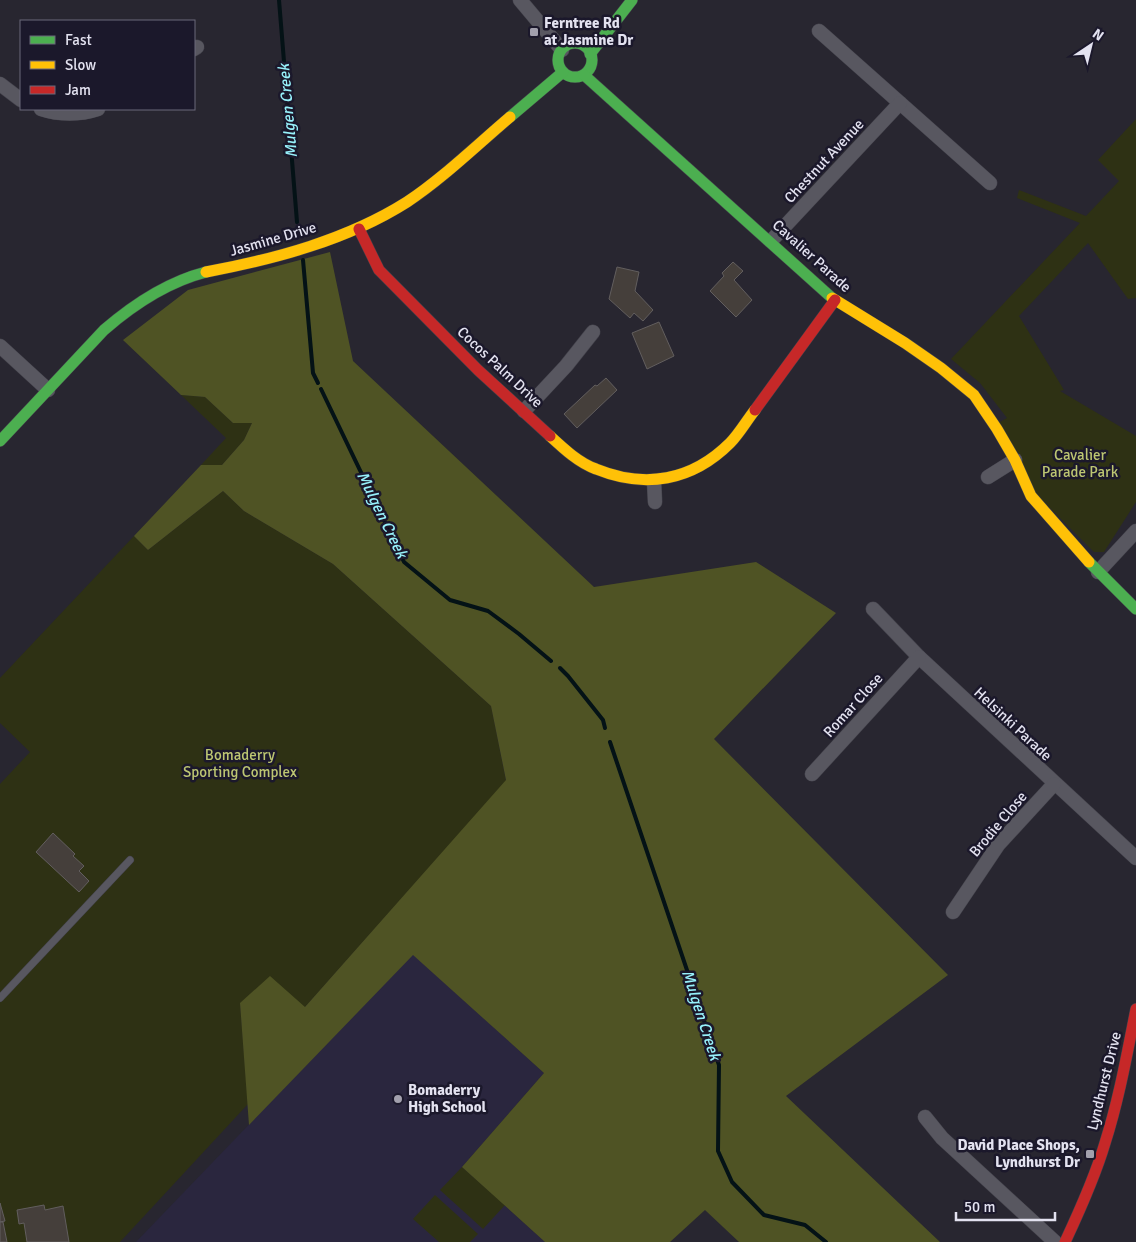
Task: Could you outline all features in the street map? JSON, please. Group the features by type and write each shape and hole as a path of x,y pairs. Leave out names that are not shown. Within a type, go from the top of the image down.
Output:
{"street":[{"path":"520,0 562,50"},
{"path":"590,54 632,0"},
{"path":"819,31 990,183"},
{"path":"577,44 590,54 591,65 584,75 570,77 563,72 558,64 559,54 562,50 566,46 577,44"},
{"name":"Jasmine Drive","path":"0,441 104,330 141,301 175,282 204,272 241,265 359,229 407,202 430,185 563,72"},
{"name":"Cavalier Parade","path":"584,75 835,300 905,343 941,368 974,395 1015,460 1031,496 1098,572 1136,609"},
{"path":"0,84 20,99"},
{"name":"Chestnut Avenue","path":"771,241 900,103"},
{"path":"46,110 60,113 77,113 93,110"},
{"name":"Cocos Palm Drive","path":"359,229 379,270 471,363 566,451 595,469 624,478 654,481 679,475 704,464 730,443 835,300"},
{"path":"524,411 566,366 593,332"},
{"path":"0,346 48,390"},
{"path":"988,477 1015,460"},
{"path":"654,481 654,502"},
{"path":"1098,572 1136,531"},
{"name":"Helsinki Parade","path":"873,608 919,657 1136,858"},
{"name":"Romar Close","path":"812,774 919,657"},
{"name":"Brodie Close","path":"953,912 998,846 1054,784"},
{"name":"Lyndhurst Drive","path":"1065,1242 1082,1206 1104,1143 1132,1047 1136,1009"},
{"path":"925,1117 942,1138 1056,1242"}],"lane":[{"path":"0,998 130,860"}],"shaded area":[{"name":"Bomaderry High School","path":"413,954 544,1073 462,1167 545,1242 136,1242"}],"green space":[{"name":"Cavalier Parade Park","path":"1136,119 1136,298 1128,299 1088,243 1019,316 1064,390 1060,391 1136,436 1136,502 1104,552 1094,552 1036,494 998,423 1007,418 980,383 951,359 1080,223 1017,198 1019,190 1086,216 1119,181 1098,160"},
{"path":"330,252 353,361 594,587 756,562 836,613 714,739 948,975 786,1096 940,1242 739,1242 705,1210 670,1242 545,1242 462,1167 544,1073 413,955 249,1125 240,1003 270,976 305,1007 506,780 491,706 333,564 244,511 223,491 148,550 134,536 201,465 222,465 244,440 252,423 233,423 205,397 181,395 123,340 188,290"},
{"path":"181,395 205,397 233,423 252,423 244,440 222,465 201,465 226,438"},
{"name":"Bomaderry Sporting Complex","path":"223,491 244,511 333,564 491,706 506,781 305,1007 240,1003 248,1104 120,1242 0,1242 0,784 30,752 0,723 0,678 134,536 148,550"},
{"path":"462,1167 505,1205 483,1229 440,1190"},
{"path":"435,1195 478,1234 470,1242 439,1242 413,1219"}],"building":[{"path":"733,262 743,271 734,280 752,300 736,317 710,291 724,276 722,273"},
{"path":"617,267 639,272 635,291 653,310 643,321 634,313 630,318 609,299"},
{"path":"659,322 674,356 647,369 632,333"},
{"path":"606,378 617,390 577,428 564,414 595,385 597,386"},
{"path":"53,833 75,854 73,856 84,866 79,871 89,881 79,892 36,852"},
{"path":"0,1203 5,1221 0,1222"},
{"path":"44,1205 45,1210 63,1206 69,1242 27,1242 24,1223 19,1224 17,1210"},
{"path":"0,1222 3,1222 7,1242 0,1242"}],"waterway":[{"name":"Mulgen Creek","path":"279,0 297,222"},
{"name":"Mulgen Creek","path":"303,260 313,373 318,383"},
{"name":"Mulgen Creek","path":"321,389 404,562 450,600 488,611 551,661"},
{"name":"Mulgen Creek","path":"560,668 603,720 605,728"},
{"name":"Mulgen Creek","path":"610,742 719,1065 718,1151 732,1182 764,1215 805,1225 826,1242"}],"traffic: fast":[{"path":"590,54 632,0"},
{"path":"575,43 587,48 592,60 587,72 575,77 563,72 558,60 563,48 575,43"},
{"path":"510,117 563,72"},
{"path":"584,75 832,298"},
{"path":"0,441 115,320 164,288 206,272"},
{"path":"1089,562 1136,609"}],"traffic: slow":[{"path":"206,272 258,261 310,246 360,227 384,215 407,202 433,183 510,117"},
{"path":"832,298 905,343 941,368 974,395 1015,460 1031,496 1089,562"},
{"path":"550,436 566,451 596,469 632,479 650,480 667,478 700,466 715,456 730,443 755,410"}],"traffic: jam":[{"path":"359,229 379,270 478,370 550,436"},
{"path":"755,410 835,300"},
{"path":"1065,1242 1082,1206 1105,1143 1119,1093 1136,1009"}],"place":[{"name":"Ferntree Rd at Jasmine Dr","path":"534,32"},
{"name":"Bomaderry High School","path":"398,1099"},
{"name":"David Place Shops, Lyndhurst Dr","path":"1090,1154"}]}
